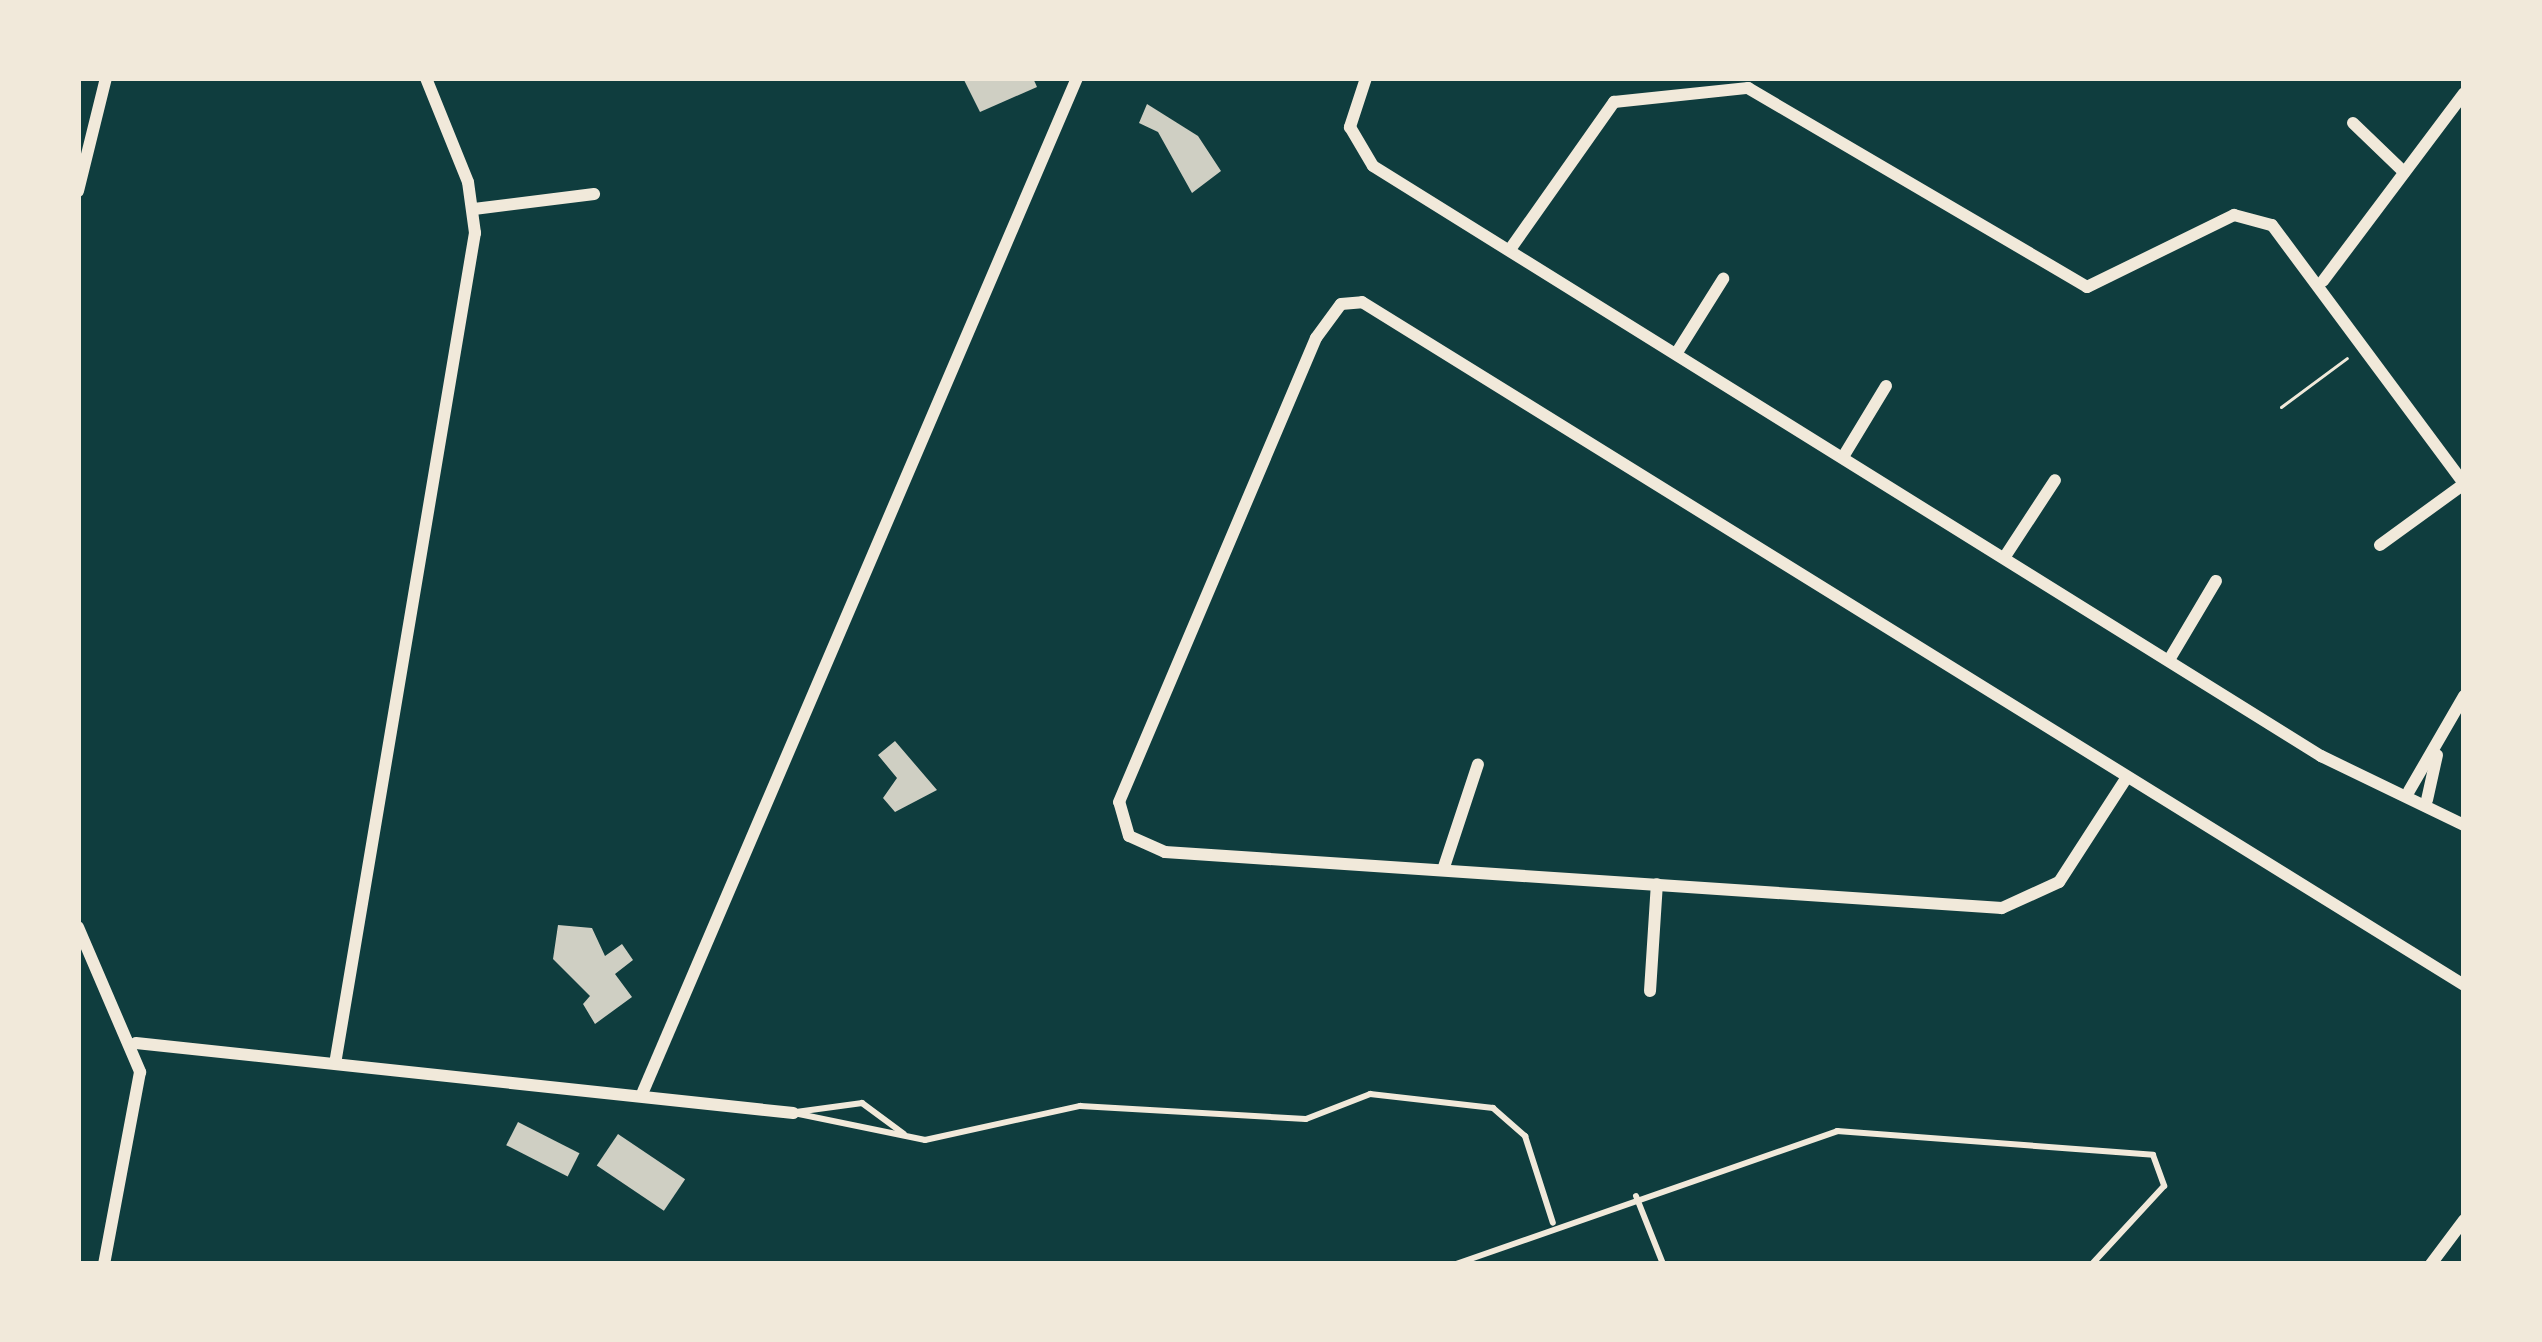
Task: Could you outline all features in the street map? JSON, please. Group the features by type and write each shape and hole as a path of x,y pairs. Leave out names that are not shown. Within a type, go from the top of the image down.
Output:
{"street":[{"path":"78,190 106,78"},
{"path":"336,1058 474,208 426,78"},
{"path":"642,1094 1077,78"},
{"path":"1366,78 1350,128 1360,153 2336,764 2427,800 2464,825"},
{"path":"1511,248 1614,102 1749,83 2087,287 2245,214 2272,225 2323,281 2464,484 2380,545"},
{"path":"2323,281 2464,93"},
{"path":"2353,123 2404,172"},
{"path":"474,208 594,194"},
{"path":"1676,354 1723,279"},
{"path":"2127,777 2072,867 2018,906 1165,852 1123,828 1125,782 1316,338 1350,301 1385,313 2464,985"},
{"path":"1843,457 1886,386"},
{"path":"2004,558 2055,480"},
{"path":"2169,660 2216,581"},
{"path":"2427,800 2438,752 2464,696"},
{"path":"2408,791 2438,752"},
{"path":"1444,867 1478,764"},
{"path":"1650,991 1657,884"},
{"path":"78,927 136,1042 136,1114 104,1264"},
{"path":"136,1042 336,1058 793,1112"},
{"path":"2431,1264 2464,1220"}],"lane":[{"path":"793,1112 907,1136 1080,1106 1306,1119 1370,1094 1493,1108 1525,1136 1553,1223"},
{"path":"793,1112 862,1103 907,1136"},
{"path":"1456,1264 1553,1223 1837,1131 2152,1155 2164,1186 2092,1264"},
{"path":"1636,1196 1663,1264"}],"path":[{"path":"2281,407 2365,345"}],"building":[{"path":"963,78 1033,78 1037,87 980,112"},
{"path":"1147,104 1198,136 1221,171 1192,193 1158,132 1139,123"},
{"path":"895,741 937,790 895,812 883,798 897,778 878,755"},
{"path":"558,925 592,928 605,956 622,944 633,960 615,974 632,997 595,1024 583,1004 590,996 553,959"},
{"path":"518,1122 579,1153 568,1176 506,1145"},
{"path":"618,1134 685,1179 664,1211 597,1166"}]}
